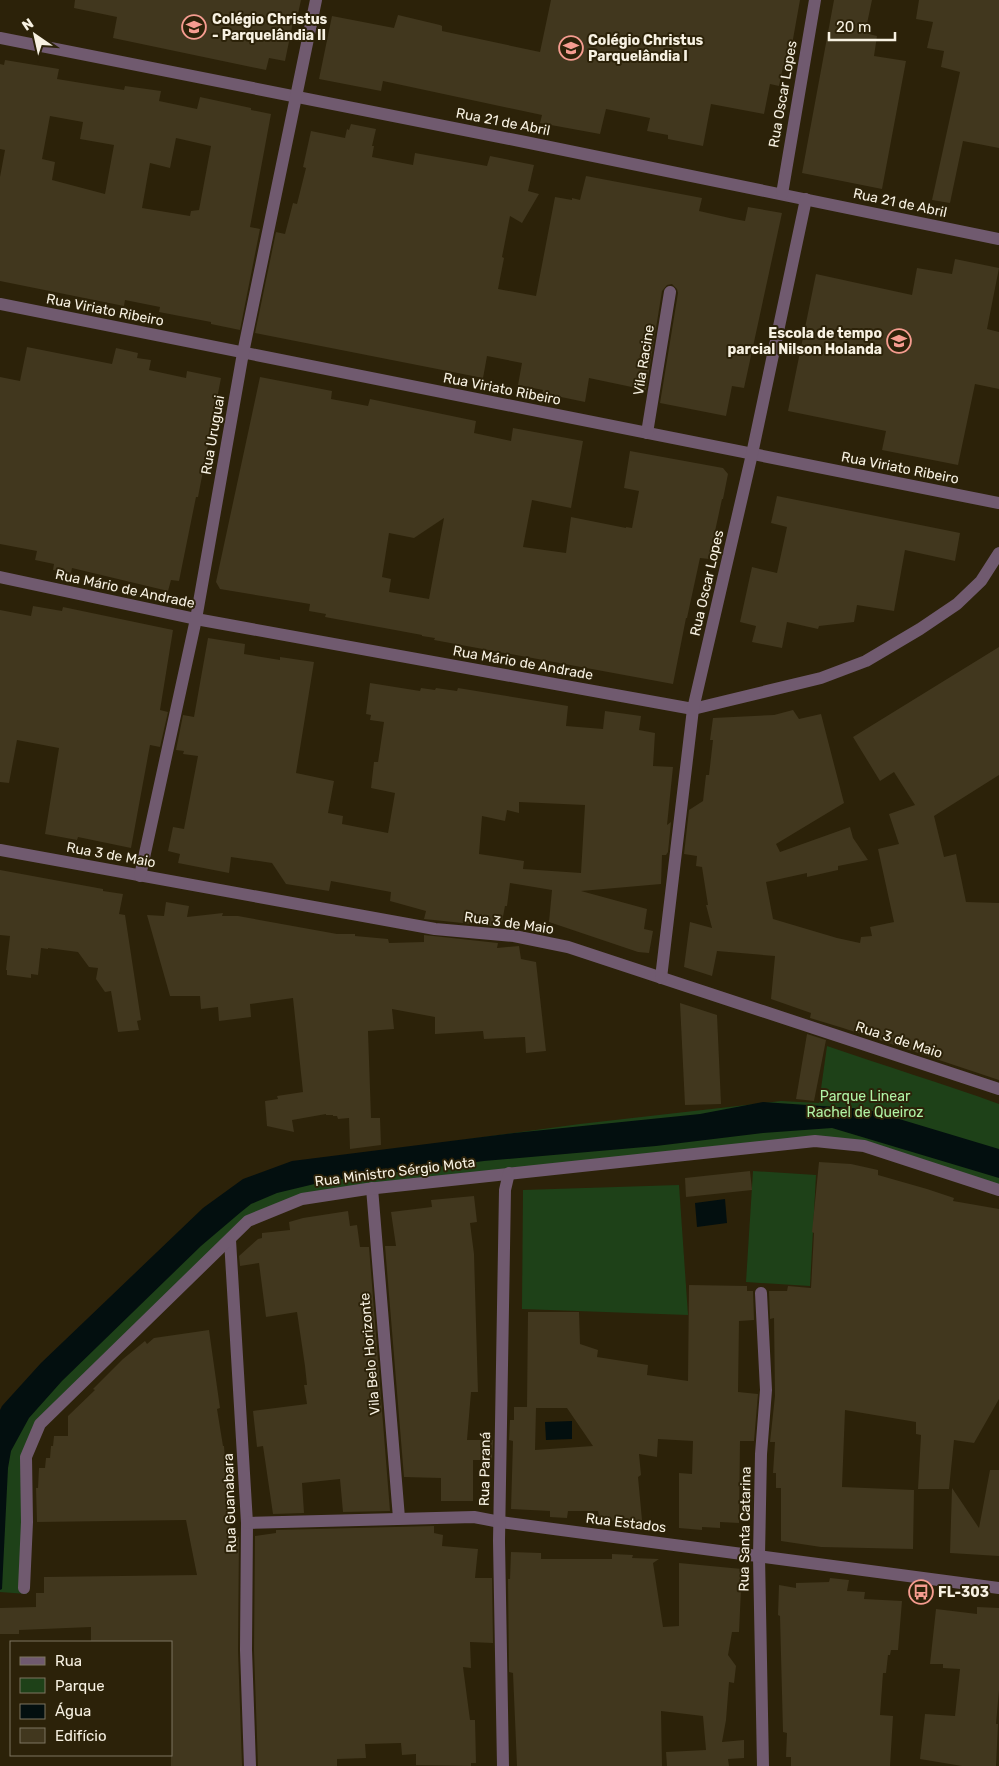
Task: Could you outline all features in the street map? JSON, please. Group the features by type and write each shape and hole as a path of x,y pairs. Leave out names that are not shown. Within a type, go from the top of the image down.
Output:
{"street":[{"name":"Rua Uruguai","path":"140,876 196,619 243,353 316,0"},
{"name":"Rua Oscar Lopes","path":"782,194 815,0"},
{"name":"Rua 21 de Abril","path":"0,38 297,96 999,239"},
{"name":"Rua Oscar Lopes","path":"661,978 693,710 752,454 806,199"},
{"name":"Vila Racine","path":"647,433 670,292"},
{"name":"Rua Viriato Ribeiro","path":"0,304 999,503"},
{"name":"Rua Mário de Andrade","path":"0,577 196,619 693,710 821,678 866,660 920,629 957,604 981,581 999,553"},
{"name":"Rua 3 de Maio","path":"0,850 436,929 514,936 568,947 999,1089"},
{"name":"Rua Ministro Sérgio Mota","path":"24,1588 27,1522 26,1456 40,1424 248,1221 302,1199 372,1188 815,1141 864,1146 999,1190"},
{"name":"Rua Paraná","path":"503,1766 500,1522 505,1190 509,1174"},
{"name":"Vila Belo Horizonte","path":"372,1188 399,1518"},
{"name":"Rua Guanabara","path":"230,1240 247,1523 246,1650 250,1766"},
{"name":"Rua Santa Catarina","path":"760,1293 766,1390 761,1454 759,1556 763,1766"},
{"name":"Rua Estados","path":"247,1523 474,1517 999,1588"}],"green space":[{"name":"Parque Linear Rachel de Queiroz","path":"827,1046 999,1104 999,1190 852,1144 774,1145 388,1186 281,1208 240,1230 40,1424 26,1482 27,1594 0,1592 0,1435 251,1179 448,1142 580,1124 781,1101 819,1103"},
{"path":"753,1171 816,1175 810,1286 746,1282"},
{"path":"679,1185 688,1315 522,1309 523,1190"}],"water":[{"path":"763,1102 866,1109 999,1149 999,1178 832,1128 763,1133 656,1146 484,1161 327,1181 277,1193 251,1204 201,1246 62,1381 29,1418 11,1451 8,1468 2,1589 0,1590 0,1410 2,1406 41,1363 203,1208 243,1179 292,1161 514,1133 700,1114"},
{"path":"725,1199 727,1223 697,1227 695,1203"},
{"path":"572,1421 572,1439 546,1440 545,1422"}],"building":[{"name":"Colégio Christus - Parquelândia II","path":"75,0 301,0 296,23 293,22 285,61 269,58 266,70 113,38 117,17 74,8"},
{"path":"551,0 800,0 788,67 783,67 779,86 770,84 764,114 711,104 703,146 668,139 668,135 647,131 650,118 606,109 600,134 540,123 542,115 383,81 381,91 319,79 332,16 394,28 398,15 440,25 442,26 442,31 540,52"},
{"path":"834,0 872,0 865,33 877,36 874,56 906,61 882,189 802,173"},
{"path":"919,0 999,0 999,148 963,141 950,203 932,200 960,72 941,67 944,51 927,48 933,22 916,19"},
{"path":"5,60 59,69 57,79 124,90 125,86 161,91 159,101 197,109 200,97 271,114 250,227 260,229 240,330 211,324 211,322 159,312 160,307 125,300 124,306 0,281 0,177 5,150 0,149 0,64 4,65","holes":["50,116 83,122 80,139 114,145 105,194 52,180 55,162 42,159","176,138 211,146 199,210 191,211 190,216 142,208 150,163 170,168"]},
{"path":"351,124 376,129 372,146 374,146 372,157 413,165 415,153 487,166 490,156 534,165 528,191 539,194 522,223 510,216 498,289 536,296 555,197 580,200 586,176 702,198 699,211 734,219 745,221 748,207 782,213 744,388 732,386 726,416 660,403 678,293 672,284 667,285 662,291 646,390 589,378 585,402 542,393 543,390 518,385 522,363 487,356 483,378 255,333 276,232 285,234 293,203 297,204 306,168 303,167 311,131 345,138 347,129 349,130"},
{"name":"Escola de tempo parcial Nilson Holanda","path":"955,259 999,268 987,329 999,332 999,389 975,384 958,465 882,450 886,431 788,411 816,274 912,295 917,268 952,274"},
{"path":"27,347 112,364 116,348 138,353 137,358 151,360 149,370 186,378 187,371 221,378 198,497 196,497 179,581 171,580 168,591 72,568 71,573 53,570 54,564 35,560 37,551 0,544 0,377 20,381"},
{"path":"260,377 332,391 331,399 368,406 370,399 476,421 474,433 511,441 513,428 583,441 571,508 532,500 523,547 566,553 571,517 632,528 639,491 624,488 630,451 723,468 728,474 709,559 700,558 673,684 434,640 435,638 422,635 325,617 326,614 309,611 310,604 220,589 216,582","holes":["444,518 429,599 389,592 391,579 382,577 389,533 414,538"]},
{"path":"777,496 960,533 955,561 905,550 894,611 857,605 854,622 819,626 818,629 787,622 782,648 752,642 756,626 740,622 752,567 777,573 787,527 771,523"},
{"path":"33,606 62,611 63,607 173,630 160,710 168,712 160,747 150,745 131,848 78,837 77,840 45,834 59,748 17,740 9,783 0,782 0,610 31,616"},
{"path":"208,638 245,644 244,654 280,660 280,657 314,662 296,773 334,781 328,813 343,816 342,824 388,833 395,793 371,788 374,762 378,762 384,722 370,720 371,715 366,714 370,683 420,691 421,688 435,690 436,688 457,691 458,688 568,706 566,726 603,729 605,711 641,716 639,730 655,733 653,766 673,767 667,825 671,822 668,852 666,855 662,855 661,884 581,891 647,909 644,929 653,931 649,953 638,952 549,922 552,890 510,883 507,906 505,906 501,927 424,919 426,911 390,901 391,892 331,881 329,891 286,884 272,863 231,857 229,873 178,863 180,854 168,851 173,827 184,829 198,756 183,754 184,751 176,750 183,715 194,717","holes":["519,802 585,805 581,873 523,869 524,861 479,854 482,816 505,821 507,810 519,813"]},
{"path":"999,647 999,775 934,816 944,857 956,854 966,902 999,903 999,1080 810,1018 811,1013 771,999 775,956 717,951 712,976 684,967 690,922 712,928 706,905 708,905 702,867 696,866 697,856 684,854 689,810 703,801 706,775 709,775 713,740 710,740 713,718 774,715 793,710 799,719 821,714 844,803 776,844 780,852 850,827 853,838 868,860 838,866 838,870 807,877 807,873 766,882 773,919 860,943 861,937 872,936 870,927 894,922 878,849 899,844 889,814 915,805 894,772 880,781 853,737"},
{"path":"0,870 123,894 119,914 125,915 141,1020 137,1021 139,1030 118,1032 111,991 105,992 96,979 98,968 89,967 78,952 41,948 38,975 31,974 31,978 7,975 10,936 0,935"},
{"path":"166,902 189,906 187,917 223,913 222,916 238,916 337,934 355,934 355,936 388,939 389,943 424,942 424,935 498,943 497,948 519,946 521,959 536,962 546,1051 526,1053 525,1037 484,1039 483,1031 435,1034 435,1017 392,1009 394,1029 368,1031 371,1118 380,1118 381,1145 350,1149 349,1118 338,1119 337,1116 333,1115 326,1114 292,1120 294,1132 267,1126 265,1101 278,1099 277,1096 303,1092 293,998 250,1004 251,1017 219,1021 218,1007 201,1009 200,996 170,996 147,915 164,916"},
{"path":"680,1003 717,1015 721,1104 685,1105"},
{"path":"807,1034 826,1040 814,1101 796,1099"},
{"path":"819,1162 851,1164 878,1170 878,1175 954,1198 953,1201 999,1209 999,1399 974,1443 954,1440 949,1489 918,1489 921,1435 916,1434 916,1422 845,1410 842,1487 914,1490 913,1549 821,1547 781,1541 781,1488 776,1488 776,1473 773,1473 775,1442 770,1442 775,1396 774,1318 770,1319 769,1291 787,1291 788,1286 811,1288 814,1233 812,1232"},
{"path":"750,1171 752,1190 686,1197 685,1178"},
{"path":"474,1196 477,1222 470,1223 474,1254 478,1392 471,1392 467,1440 493,1440 492,1460 473,1460 473,1501 441,1501 441,1478 404,1477 385,1246 396,1246 391,1212 432,1207 431,1200"},
{"path":"348,1211 350,1226 357,1225 360,1247 369,1247 390,1511 343,1512 340,1479 302,1483 304,1513 273,1514 263,1446 257,1447 253,1411 307,1404 304,1385 307,1385 305,1366 297,1312 266,1317 259,1263 240,1266 239,1256 258,1239 262,1238 262,1233 290,1230 289,1222 303,1218"},
{"path":"689,1285 747,1286 747,1291 753,1291 754,1320 739,1321 738,1392 758,1394 754,1441 740,1441 739,1523 720,1522 720,1528 702,1527 702,1530 679,1528 679,1473 692,1474 693,1441 658,1439 657,1457 639,1454 641,1475 638,1477 642,1520 600,1521 598,1511 568,1511 567,1518 550,1517 550,1511 511,1509 513,1441 509,1440 510,1420 514,1420 514,1407 527,1407 528,1312 579,1312 580,1344 598,1350 597,1357 648,1365 647,1375 688,1381","holes":["536,1408 567,1408 593,1446 535,1450"]},
{"path":"209,1330 220,1408 217,1409 224,1446 231,1538 239,1537 238,1650 242,1766 171,1766 172,1641 91,1641 91,1627 19,1630 19,1634 0,1634 0,1608 36,1607 36,1593 44,1593 44,1577 197,1575 186,1520 37,1522 36,1488 38,1488 39,1468 45,1468 46,1458 50,1458 54,1436 68,1436 68,1416 123,1359 145,1341 147,1344 154,1338"},
{"path":"990,1470 999,1470 999,1556 950,1553 952,1488 979,1528"},
{"path":"434,1526 434,1533 443,1535 442,1546 478,1549 475,1578 492,1578 493,1643 470,1642 471,1668 463,1667 470,1720 475,1720 476,1763 471,1763 471,1766 416,1765 416,1754 402,1755 401,1743 365,1744 366,1758 337,1759 337,1766 258,1766 254,1650 255,1536 276,1533 276,1530"},
{"path":"511,1552 541,1553 541,1559 612,1559 612,1554 633,1555 632,1558 659,1559 653,1563 663,1627 679,1626 679,1563 742,1569 739,1632 732,1632 728,1655 736,1666 734,1683 729,1682 722,1742 744,1740 744,1758 728,1759 729,1766 667,1766 666,1752 706,1750 703,1716 661,1711 662,1766 517,1766 513,1673 509,1672 508,1579 510,1579"},
{"path":"830,1578 849,1580 847,1591 865,1592 864,1599 902,1601 898,1650 891,1650 890,1655 888,1655 886,1673 883,1673 880,1715 893,1716 890,1766 791,1766 791,1757 786,1757 787,1733 783,1732 780,1616 778,1615 779,1585 796,1588 796,1583 829,1582"},
{"path":"977,1607 999,1608 999,1690 996,1724 998,1724 996,1766 962,1766 920,1759 925,1714 955,1716 960,1669 943,1668 943,1664 930,1664 936,1609 977,1614"}],"place":[{"name":"Colégio Christus - Parquelândia II","path":"194,27"},
{"name":"Colégio Christus Parquelândia I","path":"571,48"},
{"name":"Escola de tempo parcial Nilson Holanda","path":"899,341"},
{"name":"FL-303","path":"921,1592"}]}
